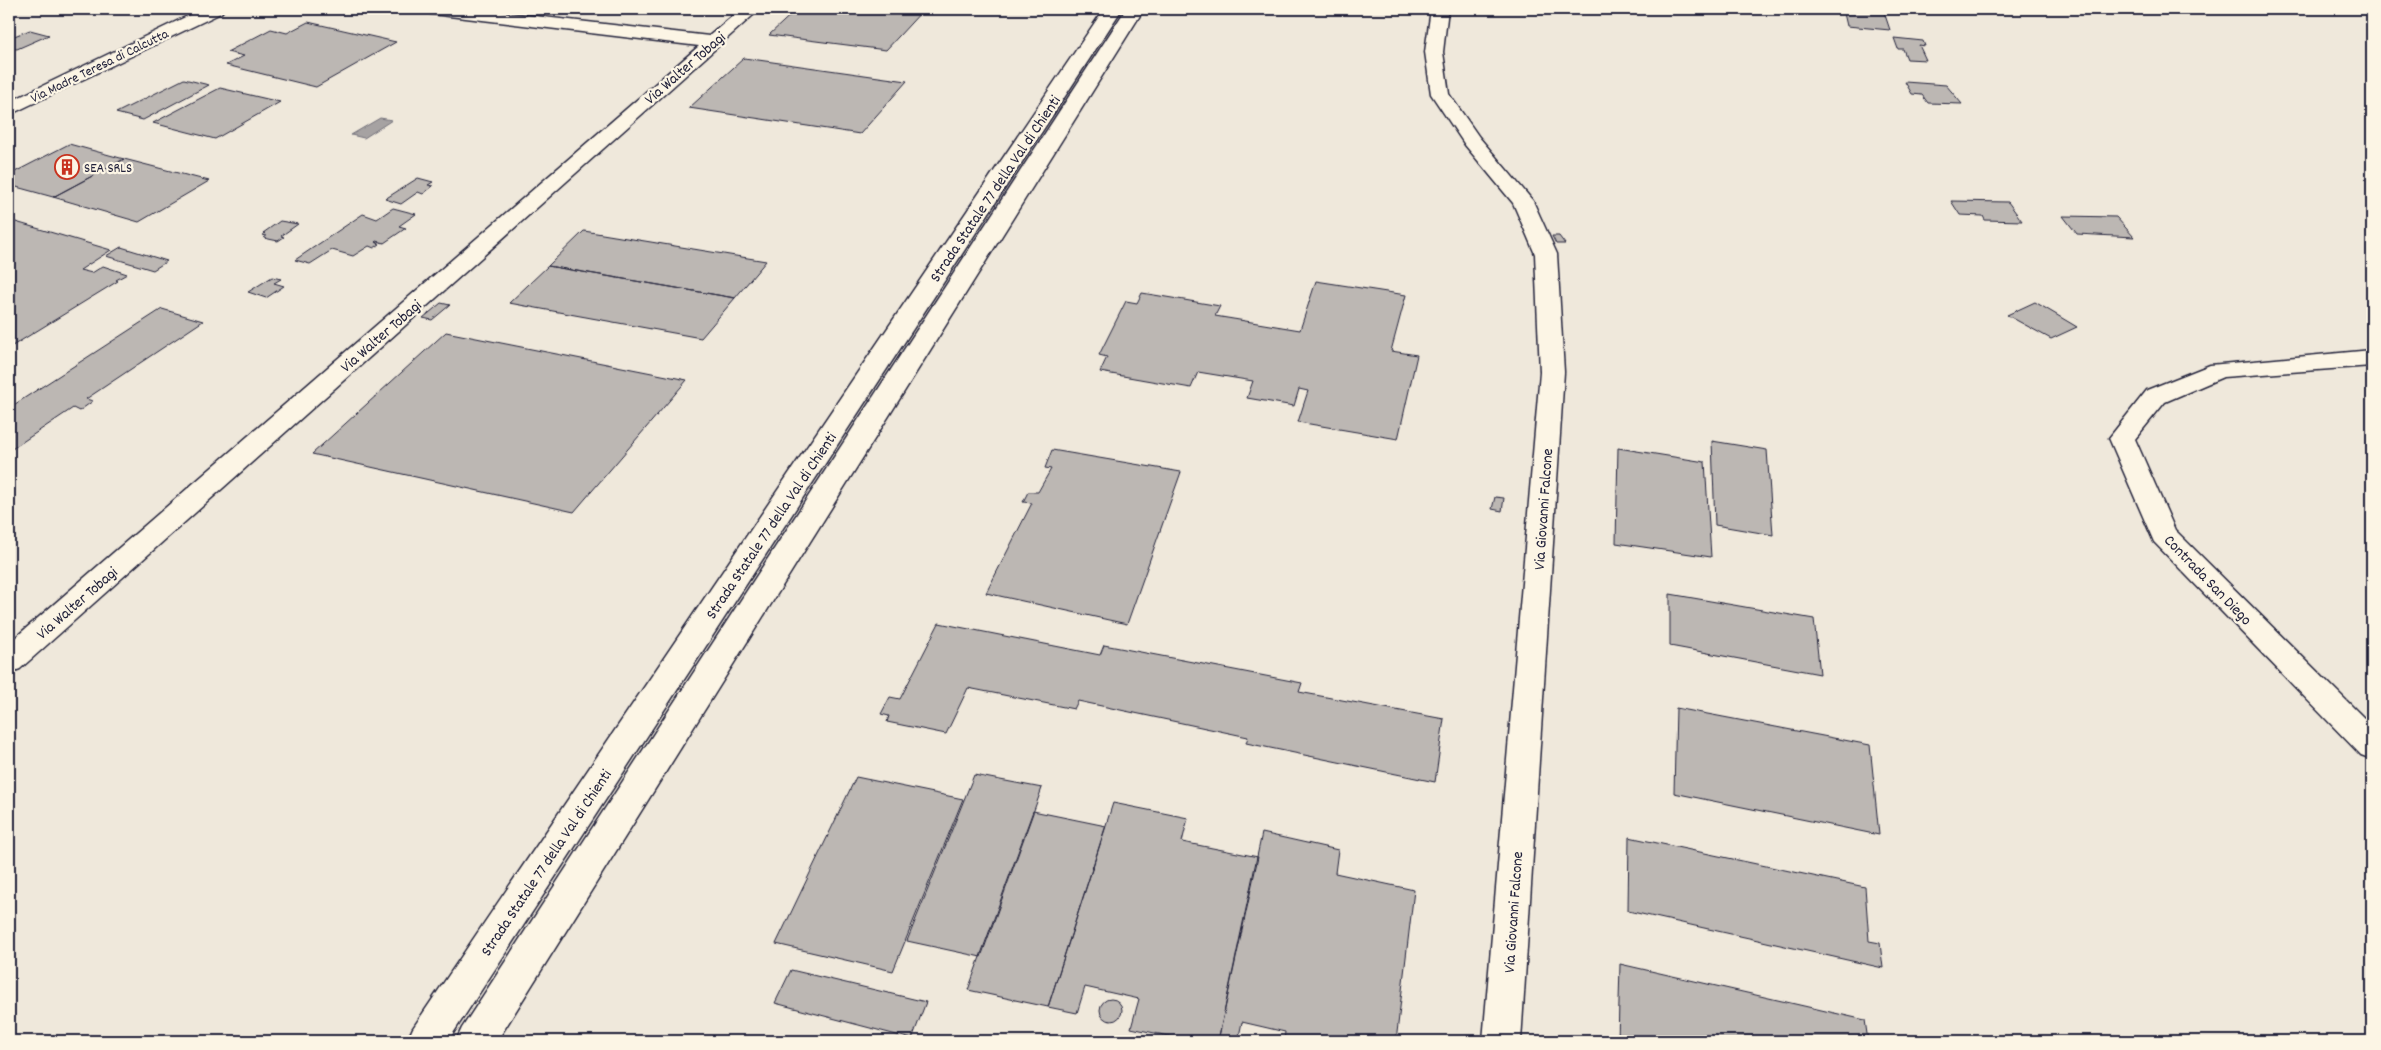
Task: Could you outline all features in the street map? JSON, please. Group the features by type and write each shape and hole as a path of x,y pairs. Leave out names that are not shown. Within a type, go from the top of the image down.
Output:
{"main road":[{"name":"Via Madre Teresa di Calcutta","path":"9,109 216,9"},
{"path":"432,9 713,42"},
{"name":"Via Walter Tobagi","path":"9,661 751,9"},
{"name":"Strada Statale 77 della Val di Chienti","path":"426,1041 1113,9"},
{"name":"Strada Statale 77 della Val di Chienti","path":"475,1041 1135,9"},
{"name":"Via Giovanni Falcone","path":"1439,9 1434,52 1440,94 1472,141 1522,201 1546,254 1552,372 1502,1041"},
{"name":"Contrada San Diego","path":"2372,358 2220,370 2156,396 2122,438 2164,535 2372,746"}],"shaded area":[{"path":"380,118 392,120 364,138 351,135"}],"building":[{"path":"797,9 923,10 886,50 769,35"},
{"path":"1843,9 1883,9 1890,30 1847,26"},
{"path":"308,22 396,42 316,87 226,65 244,56 227,52 271,29 287,33"},
{"path":"30,30 49,35 17,49 9,48 9,38"},
{"path":"1894,38 1923,41 1925,46 1919,45 1926,60 1907,59 1903,49 1898,49"},
{"path":"744,58 907,81 860,134 689,108"},
{"path":"184,79 209,85 143,120 116,113"},
{"path":"1905,82 1946,85 1962,104 1928,103 1922,95 1912,94"},
{"path":"220,88 280,102 215,139 153,123"},
{"name":"SEA SRLS","path":"69,144 124,159 53,197 9,185 9,175"},
{"path":"124,159 209,181 139,222 53,197"},
{"path":"418,178 433,182 428,185 433,186 423,194 418,192 401,204 385,199"},
{"path":"1951,201 2008,202 2022,221 1985,220 1983,216 1960,215"},
{"path":"393,208 416,214 399,226 406,228 384,243 376,241 380,244 374,248 369,246 353,256 332,250 310,264 295,260 363,214 377,219"},
{"path":"2063,216 2116,217 2134,237 2077,234"},
{"path":"9,220 111,250 80,270 92,273 103,266 127,274 9,348"},
{"path":"280,221 298,224 281,236 284,237 278,241 264,238 267,236 262,235 265,233 263,233"},
{"path":"584,231 766,261 735,298 548,266"},
{"path":"1552,236 1559,236 1565,244 1556,244"},
{"path":"121,247 167,261 153,270 106,256"},
{"path":"548,266 735,298 701,338 509,303"},
{"path":"272,277 281,279 274,283 284,286 266,298 248,292"},
{"path":"1316,281 1406,295 1391,351 1417,355 1398,439 1298,422 1308,391 1299,389 1294,406 1247,398 1253,381 1198,372 1191,388 1100,372 1107,357 1099,355 1126,301 1137,303 1142,293 1220,306 1215,316 1300,330"},
{"path":"2035,302 2077,327 2051,339 2007,315"},
{"path":"441,303 450,305 432,320 423,318"},
{"path":"162,309 203,321 86,399 93,401 79,411 73,408 9,451 9,408"},
{"path":"446,332 687,380 574,512 312,454"},
{"path":"1712,441 1767,450 1773,535 1715,525"},
{"path":"1618,448 1705,462 1711,557 1616,543"},
{"path":"1052,450 1181,472 1127,624 986,593 1032,503 1023,502 1028,492 1038,492 1051,469 1045,468"},
{"path":"1495,497 1504,498 1502,511 1492,509"},
{"path":"1670,594 1814,619 1820,674 1670,646"},
{"path":"939,623 1100,655 1104,645 1302,683 1299,692 1444,719 1435,782 1246,743 1248,737 1078,701 1074,709 968,688 946,734 887,722 889,716 881,714 890,697 900,699"},
{"path":"1676,708 1870,745 1879,835 1674,793"},
{"path":"974,775 1042,788 981,957 907,941"},
{"path":"856,777 963,799 893,971 776,944"},
{"path":"1113,803 1188,818 1182,842 1258,857 1218,1041 1192,1041 1131,1028 1139,999 1085,987 1077,1013 1048,1007"},
{"path":"1033,811 1106,826 1048,1007 968,990"},
{"path":"1262,833 1338,850 1335,873 1414,890 1396,1041 1284,1041 1285,1032 1242,1022 1238,1041 1218,1041"},
{"path":"1629,837 1865,887 1869,941 1880,943 1883,968 1628,911"},
{"path":"1620,964 1865,1020 1868,1041 1618,1041"},
{"path":"791,970 926,1002 912,1039 775,1003"},
{"path":"1107,999 1115,999 1122,1006 1122,1014 1115,1021 1107,1021 1100,1014 1100,1006"}],"place":[{"name":"SEA SRLS","path":"67,167"}]}
